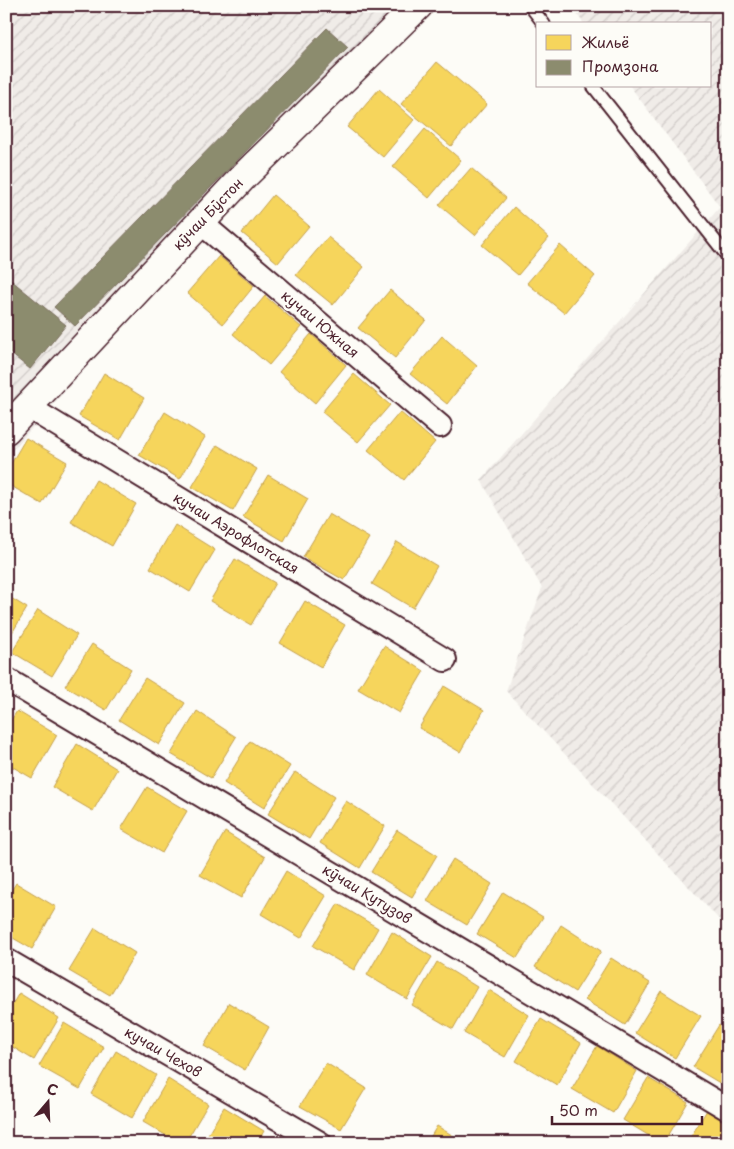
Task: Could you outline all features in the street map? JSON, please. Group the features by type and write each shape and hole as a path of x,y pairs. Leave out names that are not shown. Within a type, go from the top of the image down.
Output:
{"main road":[{"name":"кӯчаи Бӯстон","path":"6,430 244,176 418,6"}],"street":[{"name":"кучаи Южная","path":"200,222 440,426"},
{"name":"кучаи Аэрофлотская","path":"28,407 445,660"},
{"name":"кӯчаи Кутузов","path":"6,679 728,1108"},
{"name":"кучаи Чехов","path":"6,960 320,1143"}],"lane":[{"path":"530,6 542,22"},
{"path":"595,88 728,257"}],"shaded area":[{"path":"6,6 410,6 6,457"},
{"path":"571,6 728,6 728,929 506,691 542,588 481,480 720,207 631,88 712,88 712,22 583,22"}],"building: Жильё":[{"path":"437,62 487,104 451,146 401,104"},
{"path":"379,89 414,120 383,157 347,127"},
{"path":"425,129 461,160 429,198 393,167"},
{"path":"471,168 506,198 475,235 439,205"},
{"path":"273,195 309,226 278,263 242,233"},
{"path":"514,207 549,238 518,275 482,245"},
{"path":"328,237 364,267 333,305 296,275"},
{"path":"560,245 595,276 564,313 527,283"},
{"path":"219,256 254,286 223,324 187,293"},
{"path":"390,290 426,320 395,358 358,328"},
{"path":"265,296 301,327 269,365 233,334"},
{"path":"311,334 346,365 315,403 279,372"},
{"path":"442,336 477,366 447,404 410,374"},
{"path":"104,373 144,398 120,440 79,416"},
{"path":"354,374 390,405 358,442 322,412"},
{"path":"165,412 205,437 180,479 139,455"},
{"path":"400,412 435,442 404,480 368,450"},
{"path":"26,438 67,462 42,504 6,483 6,472"},
{"path":"217,445 257,469 233,511 192,487"},
{"path":"268,475 308,499 284,541 243,517"},
{"path":"96,480 136,504 112,546 71,522"},
{"path":"329,514 369,538 344,580 303,557"},
{"path":"175,525 215,550 190,592 150,568"},
{"path":"397,542 437,566 413,608 372,584"},
{"path":"235,559 275,583 251,625 210,601"},
{"path":"6,595 27,608 6,643"},
{"path":"305,601 345,625 321,667 280,643"},
{"path":"38,610 77,635 52,676 12,652"},
{"path":"92,644 131,669 106,710 65,686"},
{"path":"384,646 424,671 399,713 358,689"},
{"path":"145,678 185,703 159,745 119,720"},
{"path":"444,686 484,710 460,752 419,728"},
{"path":"17,711 57,735 32,778 6,763 6,728"},
{"path":"197,711 236,737 211,778 171,754"},
{"path":"250,741 290,766 264,808 224,783"},
{"path":"77,744 117,769 93,811 52,787"},
{"path":"295,772 334,797 309,839 268,814"},
{"path":"147,787 187,811 162,853 121,829"},
{"path":"346,801 385,826 360,868 320,843"},
{"path":"397,830 437,855 412,897 371,872"},
{"path":"225,832 265,857 241,898 200,875"},
{"path":"453,859 492,884 467,925 427,901"},
{"path":"286,871 326,896 301,938 261,914"},
{"path":"16,883 56,907 32,949 6,934 6,899"},
{"path":"503,892 543,917 517,958 477,934"},
{"path":"338,904 378,928 354,970 313,946"},
{"path":"561,925 601,951 575,992 535,967"},
{"path":"95,928 135,953 110,995 69,971"},
{"path":"392,932 432,957 407,999 367,975"},
{"path":"611,958 650,983 625,1025 585,1000"},
{"path":"437,962 477,987 453,1029 412,1005"},
{"path":"489,990 529,1015 505,1057 464,1033"},
{"path":"661,991 701,1016 675,1058 635,1033"},
{"path":"19,993 59,1018 34,1060 6,1043 6,1015"},
{"path":"229,1003 269,1027 245,1070 204,1046"},
{"path":"541,1019 581,1043 557,1085 516,1061"},
{"path":"64,1023 104,1047 80,1089 39,1066"},
{"path":"719,1025 728,1030 728,1088 693,1067"},
{"path":"597,1046 637,1071 613,1113 572,1089"},
{"path":"116,1051 156,1075 132,1118 91,1094"},
{"path":"326,1063 366,1088 341,1129 300,1106"},
{"path":"648,1078 688,1102 664,1143 623,1120"},
{"path":"168,1079 208,1104 185,1143 179,1143 143,1122"},
{"path":"224,1107 264,1131 257,1143 203,1143"},
{"path":"707,1110 728,1123 728,1143 687,1143"},
{"path":"437,1126 465,1143 427,1143"}],"building: Промзона":[{"path":"327,28 348,47 75,326 54,307"},
{"path":"6,276 66,325 30,369 6,350"}]}
